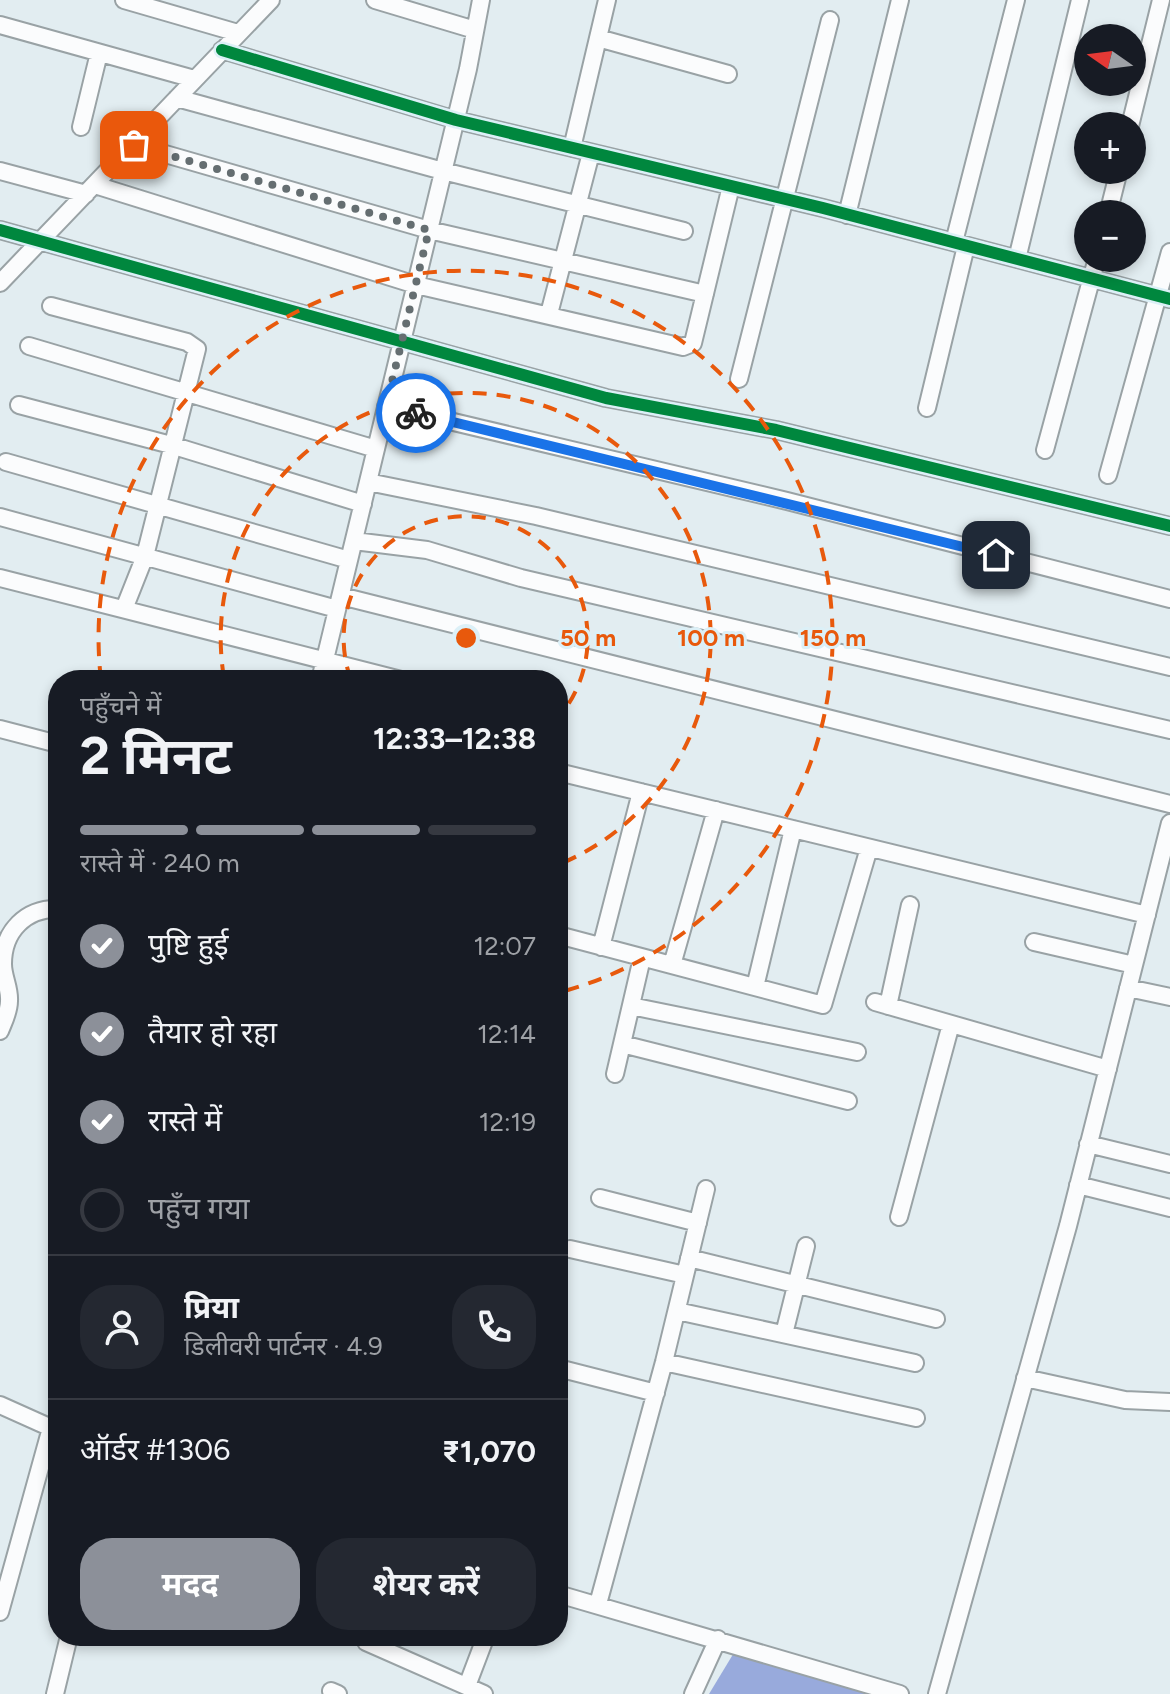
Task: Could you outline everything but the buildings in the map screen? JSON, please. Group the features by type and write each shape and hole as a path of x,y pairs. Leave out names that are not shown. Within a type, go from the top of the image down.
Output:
{"street":[{"path":"124,0 238,33"},
{"path":"0,283 271,0"},
{"path":"375,0 475,30"},
{"path":"322,670 456,120 481,0"},
{"path":"572,148 607,0"},
{"path":"847,215 900,0"},
{"path":"927,408 960,244 1016,0"},
{"path":"1017,259 1080,0"},
{"path":"1133,112 1161,0"},
{"path":"739,379 830,20"},
{"path":"0,25 194,79"},
{"path":"598,38 728,74"},
{"path":"222,50 456,120 784,199 1165,297"},
{"path":"81,127 99,53"},
{"path":"177,98 577,207 684,231"},
{"path":"134,145 429,230 705,294"},
{"path":"549,314 591,153"},
{"path":"0,171 90,190 416,285 689,347 693,343 731,186"},
{"path":"0,230 606,398 776,430 1170,526"},
{"path":"1108,475 1165,297 1170,252"},
{"path":"1045,450 1094,272"},
{"path":"51,306 196,346 145,556 124,609"},
{"path":"29,346 376,449"},
{"path":"19,405 171,445 363,504"},
{"path":"386,406 787,501 1170,599"},
{"path":"6,462 349,560"},
{"path":"368,482 536,516 1170,667"},
{"path":"0,517 145,556 1170,804"},
{"path":"354,541 427,550 521,578 1170,730"},
{"path":"0,578 365,670"},
{"path":"0,729 48,741"},
{"path":"568,774 1147,915"},
{"path":"601,947 641,792"},
{"path":"672,965 716,810"},
{"path":"937,1694 1078,1185 1147,915 1164,874 1170,823"},
{"path":"755,987 793,829"},
{"path":"568,938 823,1005 869,848"},
{"path":"910,905 882,1004 1108,1069"},
{"path":"0,1031 9,1004 2,961 12,932 22,918 33,911 48,910"},
{"path":"1034,942 1134,965"},
{"path":"615,1074 642,958"},
{"path":"1128,988 1170,997"},
{"path":"631,1006 857,1052"},
{"path":"899,1217 951,1024"},
{"path":"622,1044 848,1101"},
{"path":"1088,1144 1170,1164"},
{"path":"1078,1185 1170,1208"},
{"path":"598,1604 656,1393 706,1189"},
{"path":"600,1198 698,1223"},
{"path":"784,1334 806,1246"},
{"path":"570,1249 796,1285 936,1319"},
{"path":"677,1311 915,1363"},
{"path":"664,1362 916,1418"},
{"path":"568,1371 656,1393"},
{"path":"1025,1378 1125,1400 1170,1402"},
{"path":"0,1405 48,1427"},
{"path":"0,1612 48,1453"},
{"path":"568,1596 900,1694"},
{"path":"693,1694 718,1639"},
{"path":"55,1694 67,1646"},
{"path":"375,1646 484,1694"},
{"path":"467,1686 482,1646"}],"water":[{"path":"735,1651 868,1694 709,1694"}],"cycle path":[{"path":"222,50 456,120 823,208 1170,299"},
{"path":"0,230 606,398 776,430 1170,526"}],"way so far":[{"path":"134,145 429,230 386,406 416,413"}],"route":[{"path":"416,413 787,501 996,555"}]}
